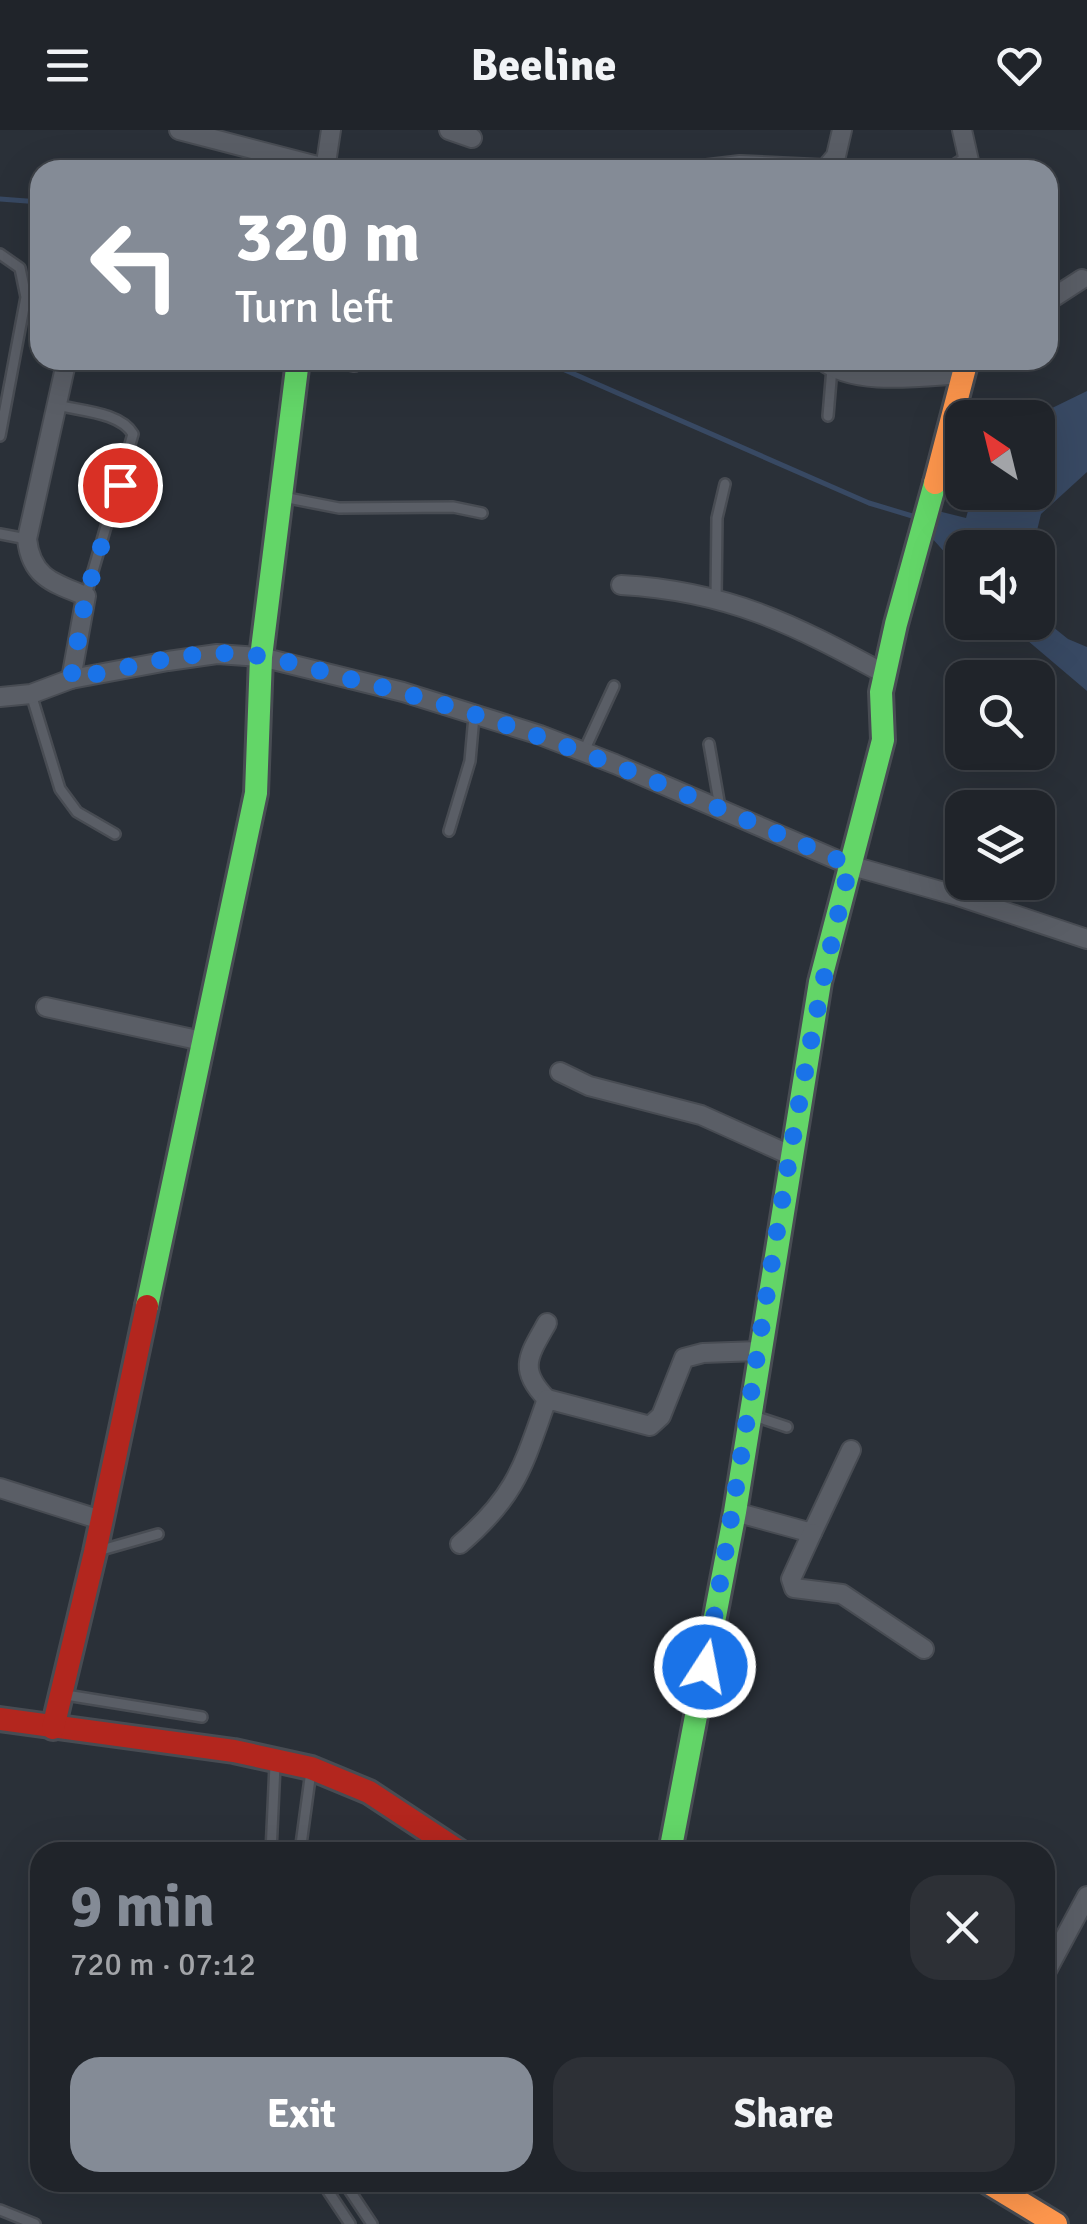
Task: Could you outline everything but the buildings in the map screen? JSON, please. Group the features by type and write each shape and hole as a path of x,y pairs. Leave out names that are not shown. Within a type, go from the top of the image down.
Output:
{"street":[{"path":"180,130 292,160"},
{"path":"326,160 331,130"},
{"path":"449,130 472,138"},
{"path":"833,160 842,130"},
{"path":"962,130 969,160"},
{"path":"1058,295 1082,279"},
{"path":"64,370 27,539 29,560 39,573 86,596 71,679"},
{"path":"53,1728 95,1552 256,793 260,657 297,370"},
{"path":"853,370 888,378 944,370"},
{"path":"672,1842 735,1512 820,982 883,740 881,692 912,558 964,370"},
{"path":"621,585 664,588 752,608 885,674"},
{"path":"1,700 71,679 218,654 260,657 402,692 584,751 850,865 1087,939"},
{"path":"46,1008 202,1041"},
{"path":"560,1072 589,1086 701,1115 790,1155"},
{"path":"548,1323 530,1354 528,1372 534,1386 547,1399 650,1426 661,1416 684,1358 759,1350"},
{"path":"460,1544 506,1500 521,1472 547,1399"},
{"path":"851,1450 791,1579 794,1588 842,1594 924,1649"},
{"path":"0,1488 101,1520"},
{"path":"735,1512 812,1533"},
{"path":"0,1720 234,1751 311,1768 369,1792 445,1842"},
{"path":"1055,1955 1087,1896"},
{"path":"1004,2192 1056,2224"}],"lane":[{"path":"0,254 20,268 26,297 0,436"},
{"path":"827,370 828,416"},
{"path":"56,406 118,420 133,434 86,596"},
{"path":"716,599 717,518 725,484"},
{"path":"281,497 339,508 453,507 482,513"},
{"path":"0,534 27,539"},
{"path":"584,751 614,686"},
{"path":"31,694 60,789 76,812 115,834"},
{"path":"449,831 470,761 474,716"},
{"path":"709,744 720,810"},
{"path":"748,1414 787,1427"},
{"path":"95,1552 158,1534"},
{"path":"63,1694 202,1717"},
{"path":"272,1842 276,1762"},
{"path":"301,1842 311,1768"},
{"path":"329,2192 350,2224"},
{"path":"351,2192 372,2224"},
{"path":"0,2210 35,2224"}],"water":[{"path":"1087,391 1087,472 1055,501 1055,407"},
{"path":"934,510 966,518 968,510 1045,510 1037,530 945,530 945,553 930,536"},
{"path":"1055,629 1087,647 1087,691 1055,660 1027,640 1055,640"}],"waterway":[{"path":"0,199 30,201"},
{"path":"565,370 869,503 919,518"}],"traffic: fast":[{"path":"147,1306 256,793 261,657 297,370"},
{"path":"672,1842 735,1512 820,982 883,740 881,692 935,483"}],"traffic: slow":[{"path":"935,483 964,370"},
{"path":"1003,2192 1056,2224"}],"traffic: jam":[{"path":"53,1728 147,1306"},
{"path":"0,1719 234,1751 311,1768 369,1792 445,1842"}],"route":[{"path":"120,485 86,596 71,679 218,654 260,657 402,692 540,735 850,865 805,1060 735,1512 705,1667"}]}
